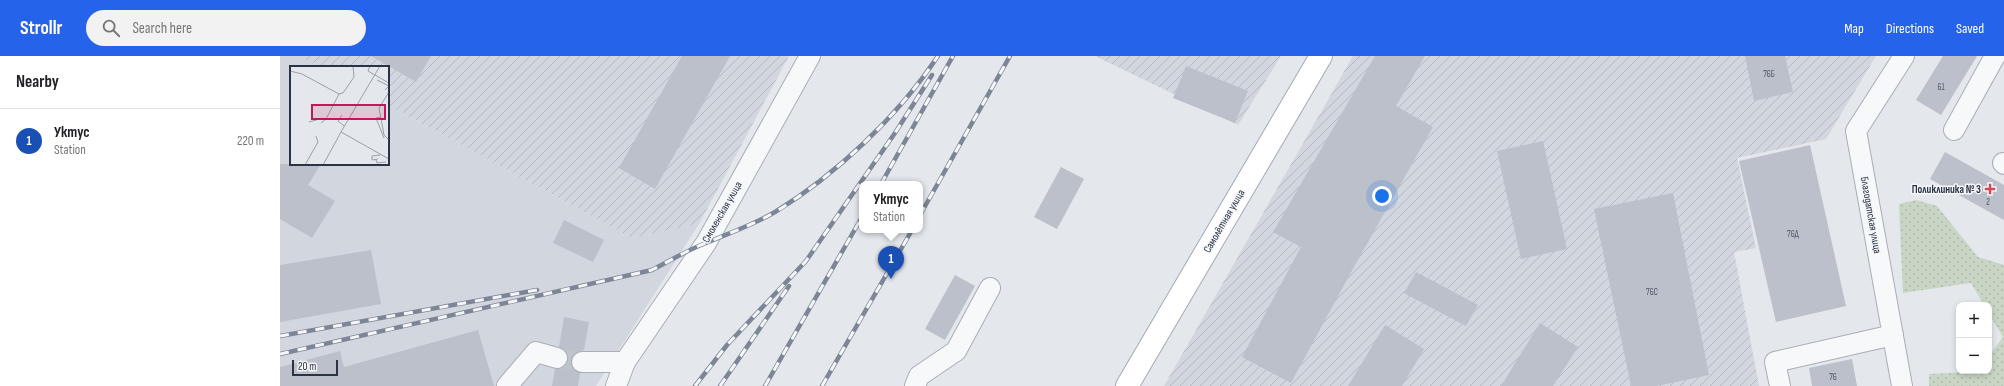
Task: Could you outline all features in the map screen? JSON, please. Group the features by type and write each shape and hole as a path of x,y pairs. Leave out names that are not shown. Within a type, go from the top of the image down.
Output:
{"main road":[{"name":"Самолётная улица","path":"1127,386 1321,56"}],"street":[{"name":"Смоленская улица","path":"616,386 625,362 706,243 810,56"},
{"name":"Благодатская улица","path":"1902,386 1856,130 1904,56"},
{"path":"1954,130 1996,56"},
{"path":"915,386 918,376 956,351 990,288"},
{"path":"1780,386 1775,362 1893,335"},
{"path":"507,386 536,352 557,358"},
{"path":"582,362 625,362"}],"shaded area":[{"path":"280,56 299,56 317,66 290,66 290,165 389,165 389,106 632,238 699,224 596,386 280,386"},
{"path":"299,56 789,56 699,224 632,238 389,106 389,66 317,66"},
{"path":"1095,56 1281,56 1238,125"},
{"path":"1353,56 1876,56 1826,139 1737,158 1756,248 1734,252 1759,386 1164,386"}],"green space":[{"path":"1916,200 1937,206 1978,257 2004,265 2004,386 1929,386 1929,374 1956,373 1956,374 1992,374 1992,352 2003,337 1992,319 1992,302 1982,302 1971,283 1903,293 1899,204"}],"building":[{"path":"371,56 431,56 416,82"},
{"path":"682,56 730,56 655,189 619,168"},
{"path":"1375,56 1425,56 1396,106 1433,127 1350,274 1291,383 1242,357 1301,247 1273,232"},
{"path":"1745,56 1785,56 1793,92 1754,101"},
{"path":"1943,56 1977,56 1941,115 1916,100"},
{"path":"1186,66 1248,91 1235,123 1173,98"},
{"path":"1543,141 1567,249 1521,259 1497,151"},
{"path":"1810,145 1846,306 1776,322 1739,161"},
{"path":"1945,152 2004,185 2004,220 1930,179"},
{"path":"280,164 320,165 308,185 335,201 312,238 280,219"},
{"path":"1061,167 1084,179 1057,229 1034,217"},
{"path":"1673,193 1709,375 1657,386 1631,386 1594,209"},
{"path":"564,220 604,240 593,262 553,243"},
{"path":"371,250 381,304 280,322 280,265"},
{"path":"1416,272 1478,305 1466,326 1404,293"},
{"path":"955,275 975,286 945,340 925,329"},
{"path":"564,317 589,322 584,350 576,352 571,362 572,368 580,373 578,386 552,386 555,369 565,366 568,361 566,350 559,347"},
{"path":"1540,323 1578,347 1553,386 1501,386"},
{"path":"1385,325 1424,349 1402,386 1348,386"},
{"path":"478,330 494,386 280,386 280,367 340,351 344,367"},
{"path":"1852,359 1857,386 1812,386 1809,368"}],"tunnel":[{"path":"557,358 582,362"}],"railway":[{"path":"280,354 652,270 692,249 767,217 821,180 843,162 885,122 905,100 938,56"},
{"path":"883,181 953,56"},
{"path":"923,210 1010,56"},
{"path":"862,181 895,133 932,75"},
{"path":"695,386 727,345 806,261 859,185"},
{"path":"765,386 859,222"},
{"path":"822,386 910,233"},
{"path":"720,386 789,286"},
{"path":"280,336 537,290"}],"place":[{"name":"Поликлиника № 3","path":"1990,189"},
{"name":"Уктус","path":"891,279"}]}
